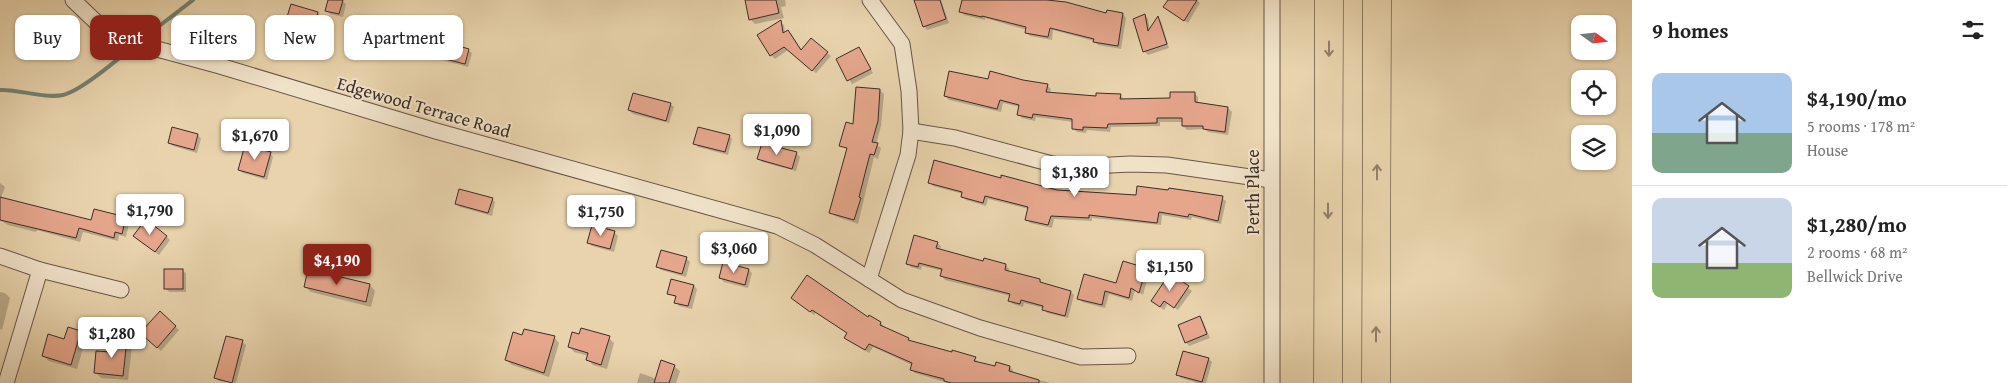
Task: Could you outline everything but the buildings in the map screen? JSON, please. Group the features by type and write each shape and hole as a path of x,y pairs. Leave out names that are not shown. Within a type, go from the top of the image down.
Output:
{"highway":[{"path":"1328,383 1329,0"},
{"path":"1376,383 1377,0"}],"street":[{"name":"Edgewood Terrace Road","path":"73,0 110,31 131,42 220,66 436,131 777,226 815,245 902,300 980,328 1081,357 1128,356"},
{"path":"869,279 908,155 911,132 909,91 902,44 870,0"},
{"name":"Perth Place","path":"1272,0 1272,383"},
{"path":"911,132 955,138 1052,164 1072,167 1166,164 1271,180"},
{"path":"0,256 40,270 121,290"},
{"path":"6,383 40,270"}],"waterway":[{"path":"161,25 193,0"},
{"path":"0,90 48,96 63,95 89,81 116,60"}]}
